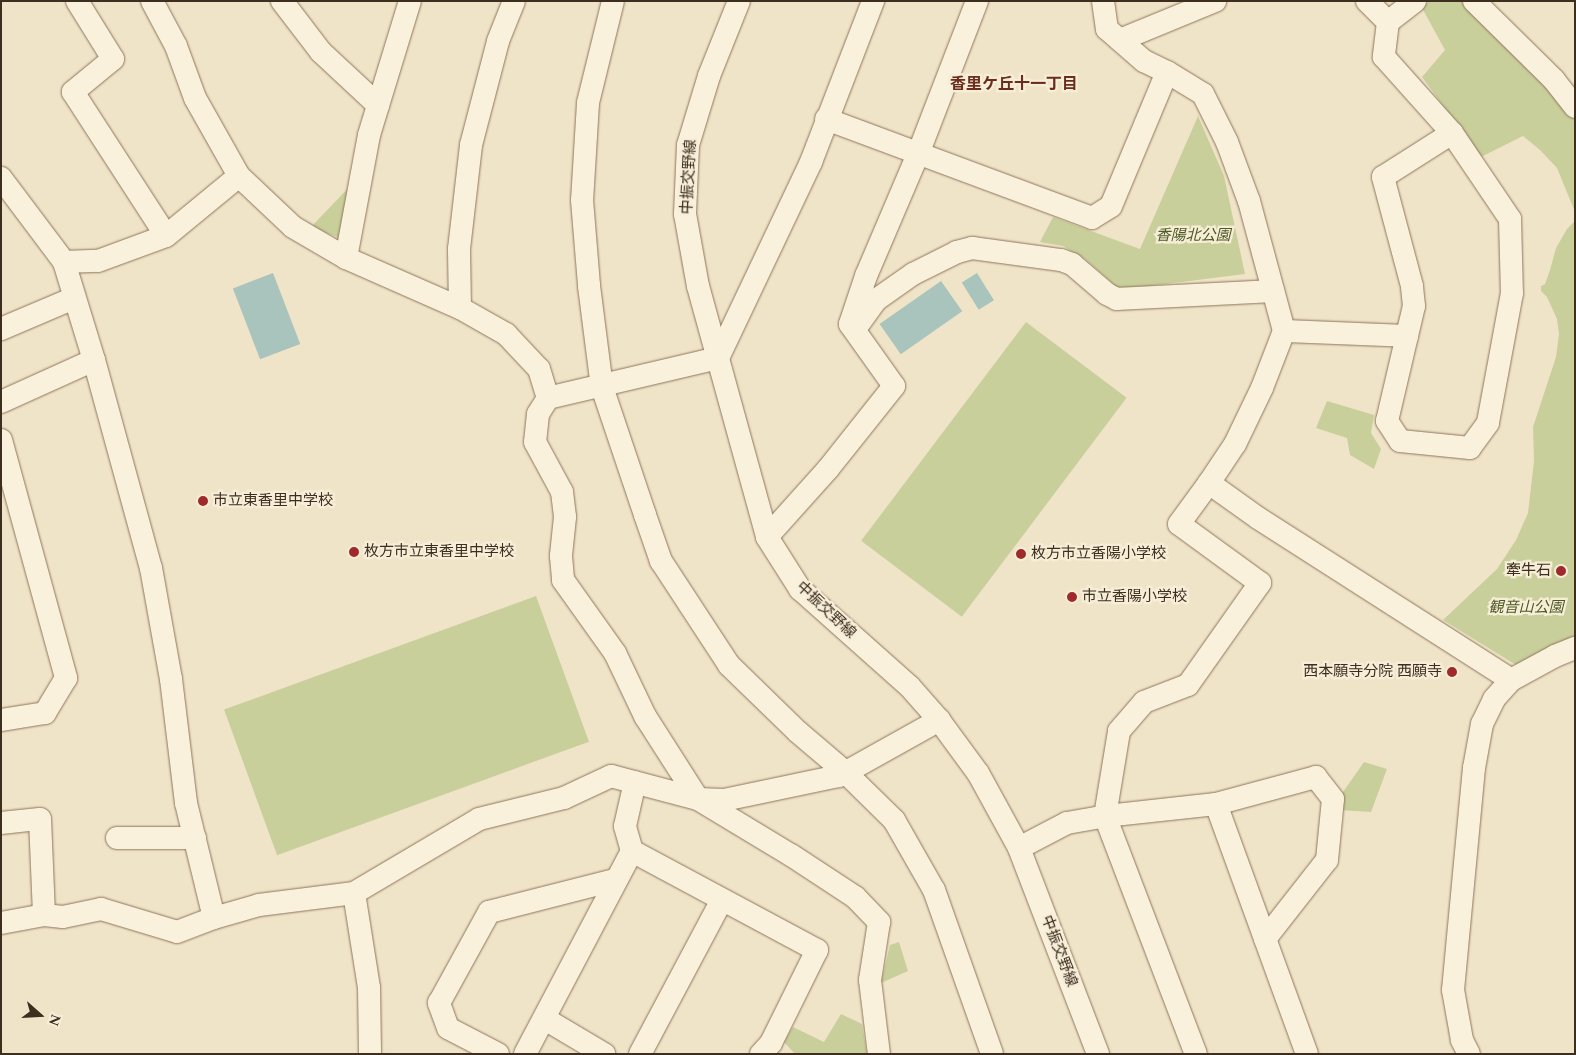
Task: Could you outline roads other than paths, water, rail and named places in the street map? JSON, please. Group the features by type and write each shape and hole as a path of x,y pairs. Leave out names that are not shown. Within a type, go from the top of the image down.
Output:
{"street":[{"path":"77,1 112,59 73,92 166,236"},
{"path":"152,1 176,46 195,98 240,176 292,227 346,258 460,308 506,334 539,369 548,398"},
{"path":"282,1 321,52 378,105"},
{"path":"346,258 369,135 410,1"},
{"path":"460,308 459,249 471,145 498,42 514,1"},
{"path":"613,1 588,103 582,200 589,286 602,387 661,561 729,665 798,732 846,772 894,820 934,890 992,1054"},
{"name":"中振交野線","path":"739,1 709,76 688,145 685,214 698,286 767,537 800,589 872,652 939,720 978,773 1019,848 1098,1054"},
{"path":"873,1 811,162 718,358 602,387 548,398 538,414 535,442 562,492 565,517 562,556 563,580 615,653 645,716 698,799 792,855 855,897 879,922 870,980 879,1054"},
{"path":"767,537 828,470 894,386 850,324 866,276 918,154 977,1"},
{"path":"1103,1 1107,29 1144,61 1167,72 1203,94 1219,126 1249,201 1284,331 1262,388 1235,444 1179,524 1260,583 1188,685 1144,702 1119,731 1105,816 1196,1054"},
{"path":"1120,40 1215,1"},
{"path":"1367,1 1388,22"},
{"path":"1415,1 1388,22 1384,57 1452,134 1510,219 1512,293 1488,423 1470,448 1400,441 1387,421 1414,306 1412,286 1383,178 1452,134"},
{"path":"1474,1 1554,80 1575,107"},
{"path":"826,119 1092,218 1111,206 1167,72"},
{"path":"64,262 98,262 166,236 240,176"},
{"path":"1,178 64,262 94,360 151,568 171,679 186,803 214,918"},
{"path":"854,330 876,300 913,274 958,252 972,248 1061,260 1072,264 1107,294 1117,299 1273,291"},
{"path":"1,329 74,298"},
{"path":"1284,331 1407,336"},
{"path":"1,402 94,360"},
{"path":"1,440 66,678 45,713 1,720"},
{"path":"1209,483 1258,518 1511,680"},
{"path":"1469,1054 1462,1040 1453,990 1474,768 1482,724 1494,699 1511,680 1575,648"},
{"path":"1,923 44,915 63,917 101,909 177,932 214,918 259,905 354,893 479,819 564,798 611,776 698,799 724,800 839,776 939,720"},
{"path":"1019,848 1067,823 1105,816 1216,804 1316,777 1333,799 1327,860 1265,939"},
{"path":"635,782 625,826 632,851 817,950 771,1043 761,1054"},
{"path":"1216,804 1307,1054"},
{"path":"1,823 40,819 44,915"},
{"path":"117,838 195,838"},
{"path":"525,1054 615,880 632,851"},
{"path":"498,1054 448,1028 439,1003 489,912 615,880"},
{"path":"354,893 369,988 370,1054"},
{"path":"640,1054 722,900"},
{"path":"544,1019 604,1054"}],"water":[{"path":"273,273 300,344 260,359 233,288"},
{"path":"977,273 994,300 979,310 962,283"},
{"path":"941,281 962,311 901,354 880,324"}],"place":[{"name":"市立東香里中学校","path":"203,501"},
{"name":"枚方市立東香里中学校","path":"354,552"},
{"name":"枚方市立香陽小学校","path":"1021,554"},
{"name":"牽牛石","path":"1561,571"},
{"name":"市立香陽小学校","path":"1072,597"},
{"name":"西本願寺分院 西願寺","path":"1452,672"}],"district":[{"name":"香里ケ丘十一丁目","path":"1014,84"}],"park label":[{"name":"香陽北公園","path":"1193,236"},
{"name":"観音山公園","path":"1526,608"}]}
